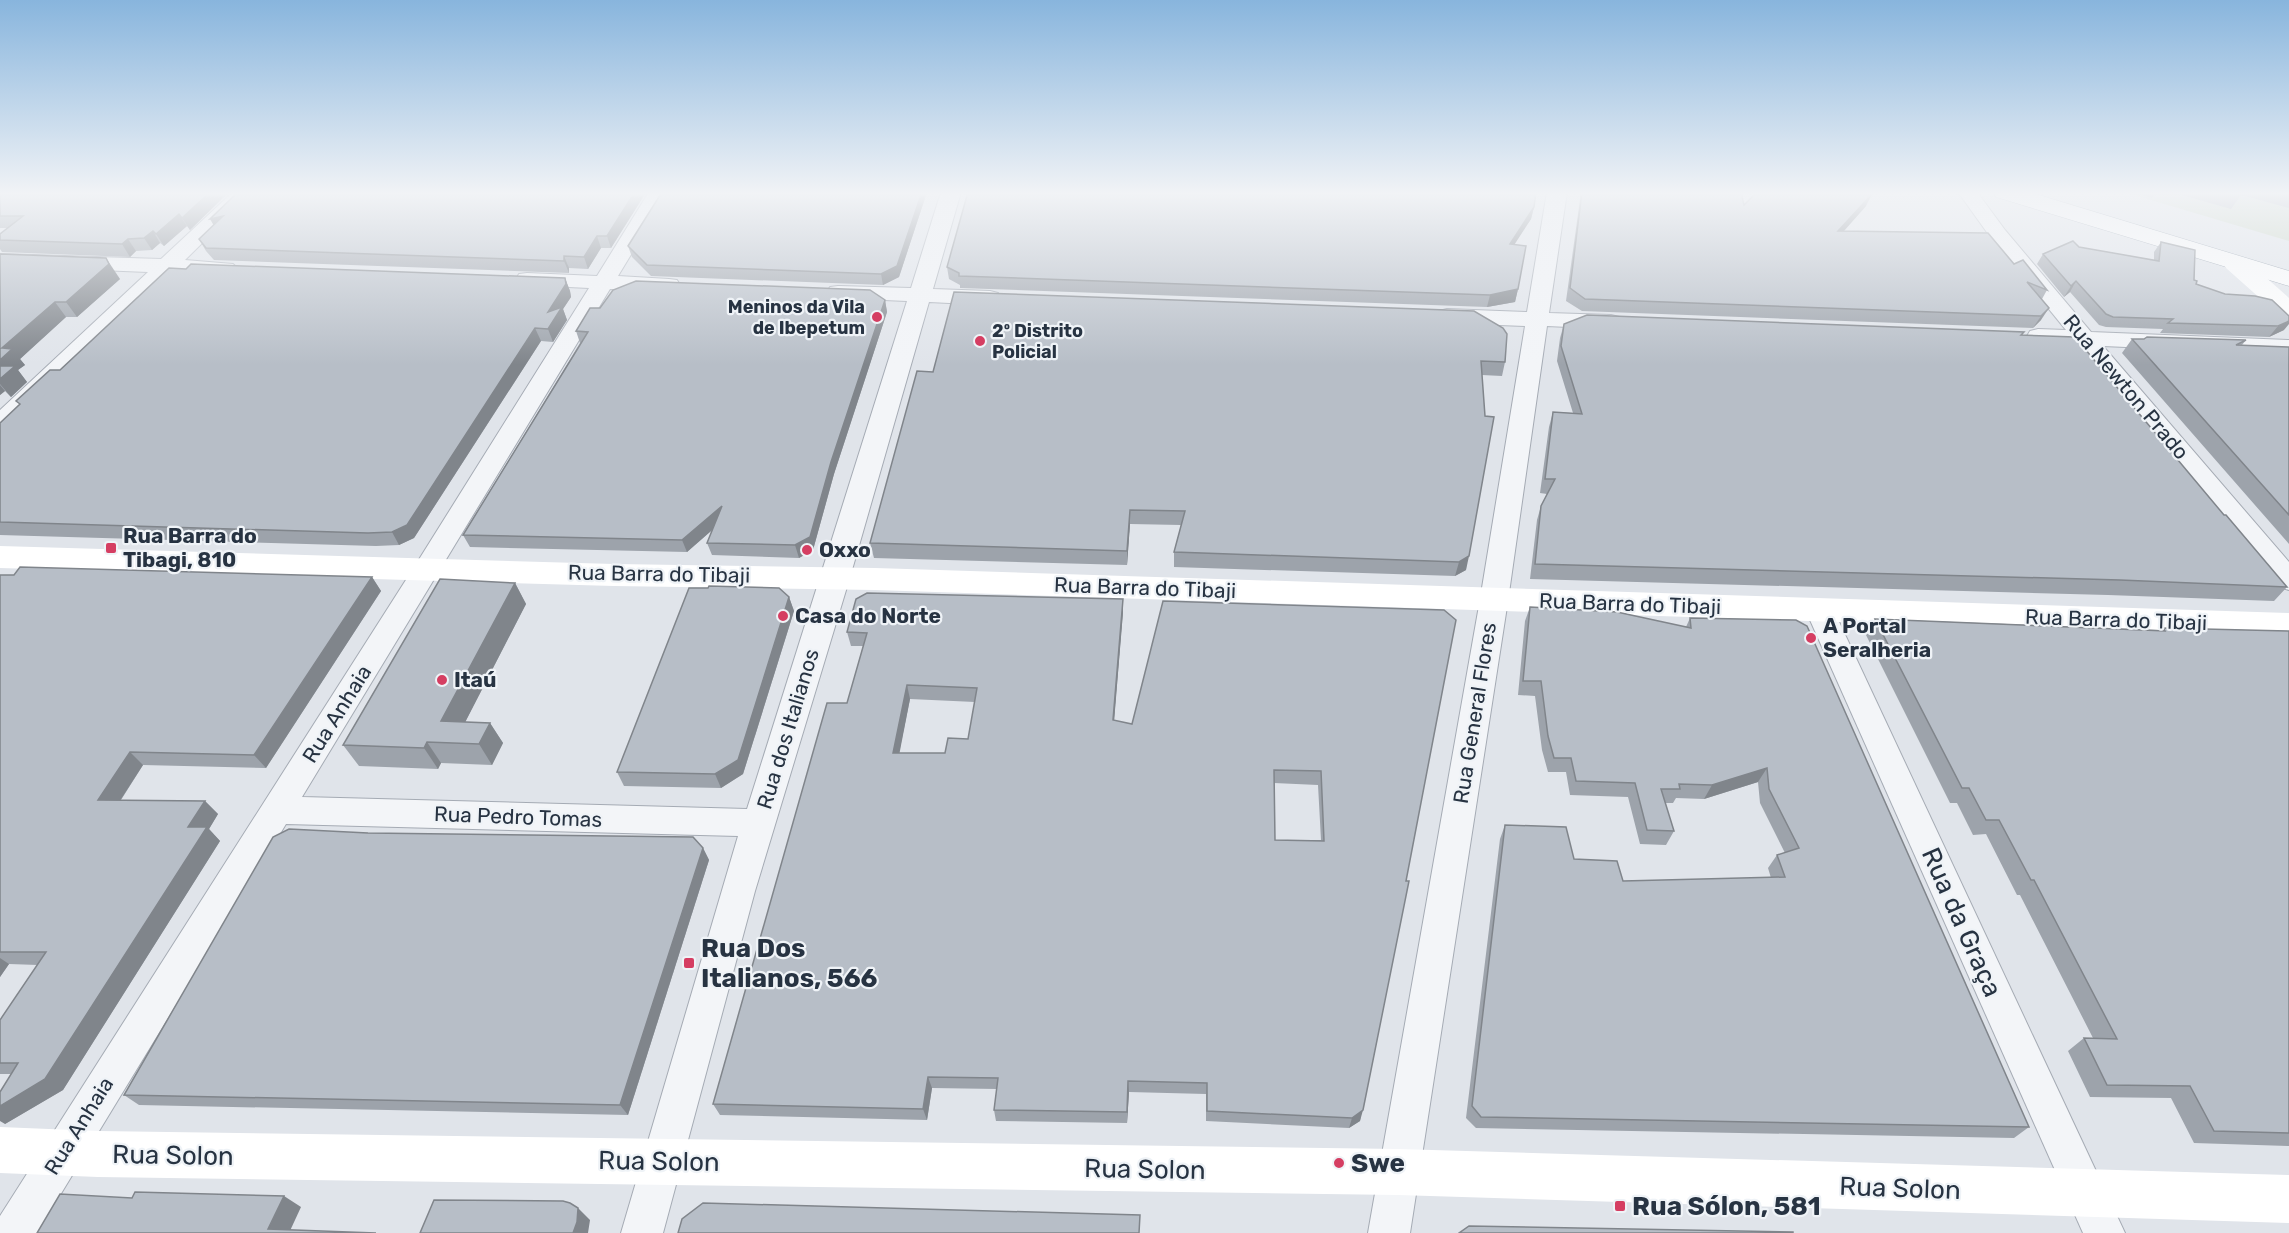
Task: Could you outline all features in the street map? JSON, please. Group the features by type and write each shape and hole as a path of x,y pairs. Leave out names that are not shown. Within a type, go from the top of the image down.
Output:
{"main road":[{"path":"2194,250 2289,279"},
{"path":"2235,262 2289,311"},
{"name":"Rua Barra do Tibaji","path":"0,557 614,575 836,578 2289,625"},
{"name":"Rua Solon","path":"0,1150 1398,1172 2096,1214 2289,1199"}],"street":[{"path":"0,423 184,250"},
{"name":"Rua Anhaia","path":"13,1233 624,250"},
{"name":"Rua dos Italianos","path":"642,1233 759,823 836,578 933,250"},
{"name":"Rua General Flores","path":"1389,1233 1494,600 1548,250"},
{"name":"Rua Newton Prado","path":"2010,250 2289,580"},
{"path":"0,260 250,269"},
{"path":"512,278 693,286"},
{"path":"822,291 1006,298"},
{"path":"1432,315 1630,322"},
{"path":"2012,335 2289,347"},
{"name":"Rua da Graça","path":"1820,611 2096,1214"},
{"name":"Rua Pedro Tomas","path":"277,810 759,823"}],"building":[{"path":"248,250 589,250 584,257 564,256 564,261"},
{"path":"632,250 903,250 897,266 881,274 647,265"},
{"path":"952,250 1525,250 1518,289 1490,295 959,276 959,273 947,267"},
{"path":"1575,250 2002,250 2014,264 2023,260 2047,290 2027,282 2049,308 2041,316 1585,299 1570,288"},
{"path":"2053,250 2094,250 2159,261 2160,250 2195,250 2194,280 2197,281 2196,284 2225,294 2255,296 2272,300 2289,316 2289,321 2278,326 2168,323 2173,319 2113,317 2106,314 2076,281 2071,286 2043,254"},
{"path":"0,254 106,258 109,264 66,302 55,302 2,348 12,349 0,360"},
{"path":"191,264 565,278 566,284 548,312 562,307 548,329 535,328 407,525 392,532 0,522 0,423 20,404 16,401 50,370 60,370 169,268 186,269"},
{"path":"636,281 870,290 885,300 831,462 810,537 795,545 707,543 722,506 682,540 463,535 588,332 576,331 590,308 600,308 613,290"},
{"path":"954,292 1474,311 1503,328 1507,334 1505,362 1481,361 1485,416 1494,417 1469,556 1459,562 1174,552 1185,511 1130,510 1127,551 870,543 917,371 933,372"},
{"path":"1587,315 2024,332 2021,335 2075,337 2287,587 2120,580 1535,564 1541,506 1555,479 1545,479 1553,412 1582,414 1561,346 1564,324"},
{"path":"2147,337 2246,340 2236,345 2289,347 2289,515 2132,339"},
{"path":"0,366 15,366 0,379"},
{"path":"20,567 372,577 254,755 130,752 98,800 205,801 188,827 207,827 45,1079 0,1106 0,1092 18,1063 0,1063 0,1020 46,952 0,952 0,575 14,575"},
{"path":"440,579 515,583 441,721 490,723 479,744 427,742 424,748 343,745"},
{"path":"709,586 779,588 789,597 738,760 715,774 617,772 689,588 708,588"},
{"path":"867,593 1123,599 1113,720 1132,724 1163,601 1444,610 1456,620 1406,881 1409,881 1363,1110 1352,1118 1207,1111 1207,1083 1128,1081 1127,1112 994,1110 998,1078 928,1077 923,1109 713,1104 827,703 847,703 867,633 847,632 856,599","holes":["907,685 977,688 968,739 948,738 945,753 893,753","1274,770 1321,771 1324,841 1275,840"]},
{"path":"1530,607 1617,612 1691,628 1690,618 1796,620 1807,626 2029,1127 1481,1117 1472,1106 1505,825 1566,827 1574,859 1617,861 1623,881 1785,877 1777,855 1799,848 1769,789 1767,768 1712,785 1679,784 1680,789 1661,789 1674,831 1647,830 1635,783 1576,781 1571,758 1554,758 1548,736 1541,681 1523,681"},
{"path":"1875,619 2165,631 2163,628 2289,631 2289,1133 2214,1131 2190,1086 2107,1085 2084,1038 2117,1039 2034,880 2031,880 1999,820 1986,820 1969,788 1962,788"},
{"path":"289,829 368,833 693,837 703,848 620,1105 124,1095 273,837"},
{"path":"135,1192 284,1196 268,1229 376,1233 37,1233 60,1194 132,1198"},
{"path":"434,1200 563,1201 578,1208 577,1222 573,1233 420,1233"},
{"path":"703,1203 1140,1215 1139,1233 678,1233 682,1219"},
{"path":"1469,1226 1793,1232 1793,1233 1459,1233"}],"place":[{"name":"Meninos da Vila de Ibepetum","path":"877,317"},
{"name":"2º Distrito Policial","path":"980,341"},
{"name":"Rua Barra do Tibagi, 810","path":"111,548"},
{"name":"Oxxo","path":"807,550"},
{"name":"Casa do Norte","path":"783,616"},
{"name":"A Portal Seralheria","path":"1811,638"},
{"name":"Itaú","path":"442,680"},
{"name":"Rua Dos Italianos, 566","path":"689,963"},
{"name":"Swe","path":"1339,1163"},
{"name":"Rua Sólon, 581","path":"1620,1206"}]}
